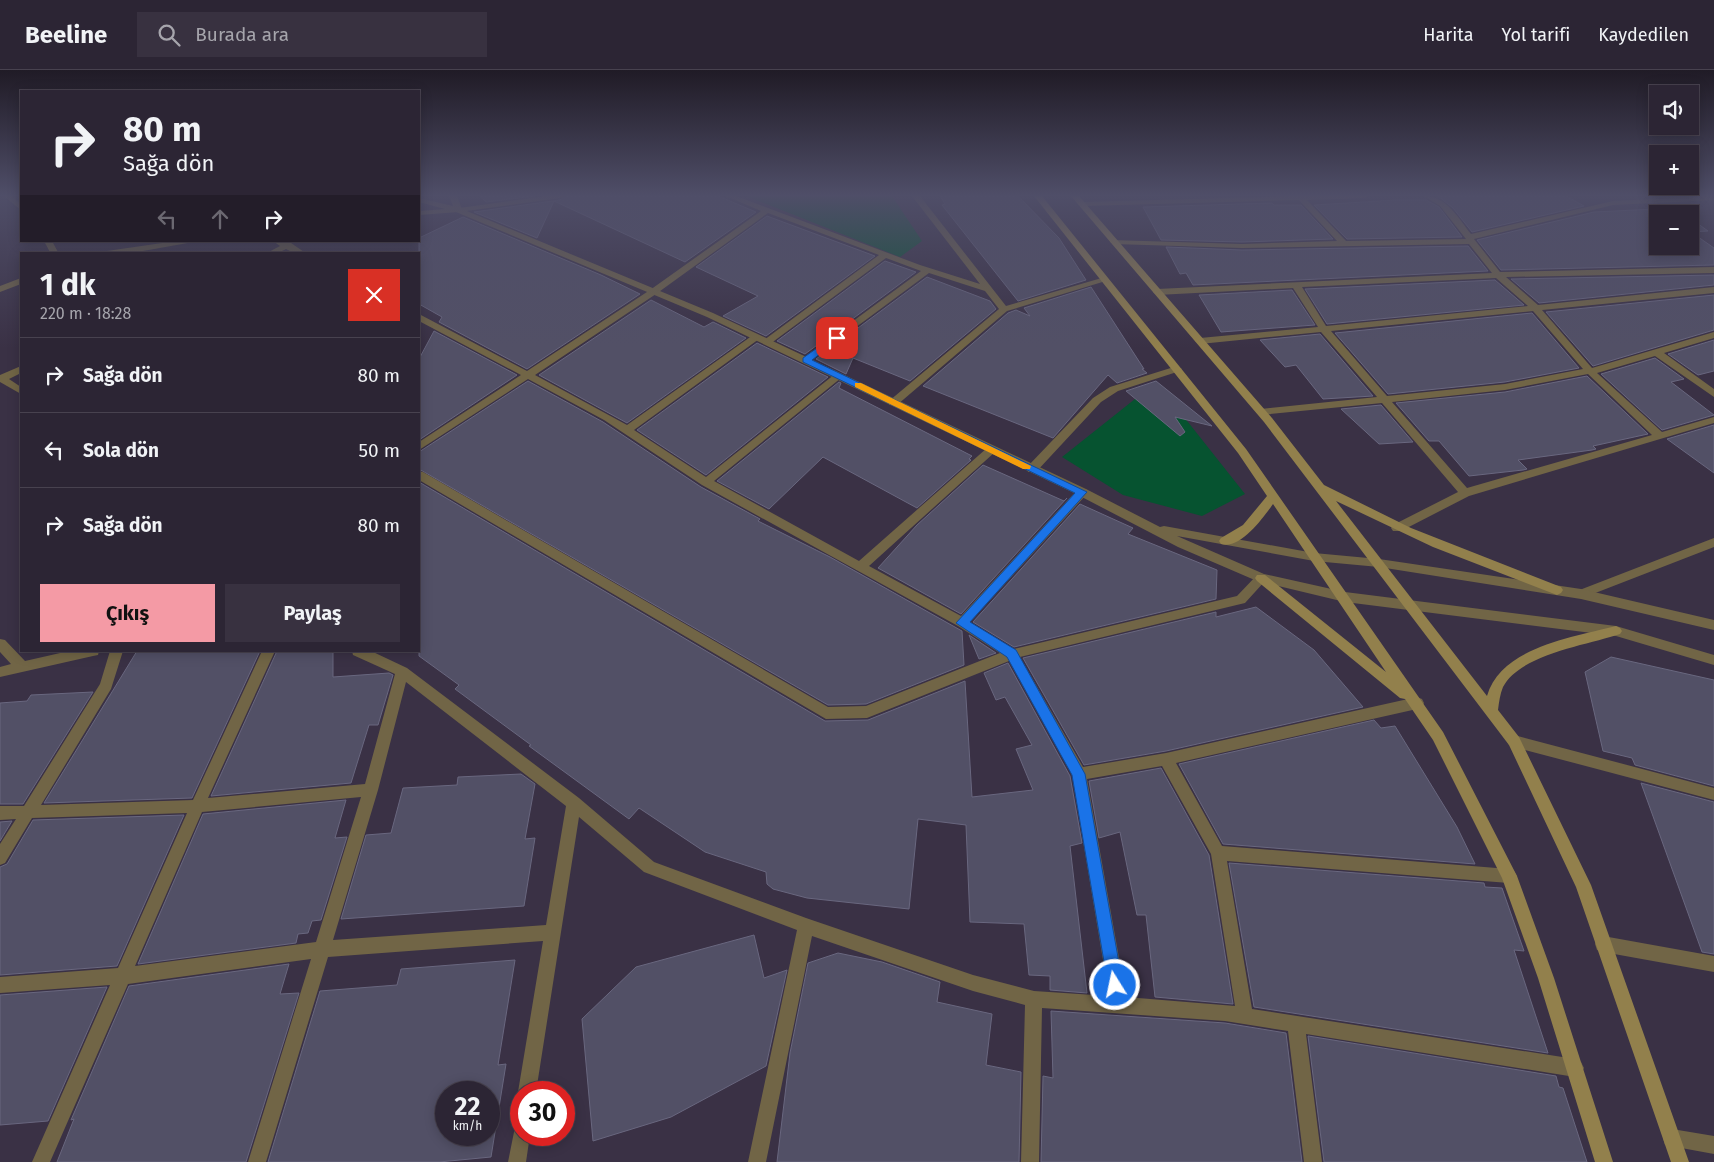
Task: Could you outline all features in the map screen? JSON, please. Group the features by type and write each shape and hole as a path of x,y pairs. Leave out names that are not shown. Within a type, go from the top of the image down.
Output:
{"main road":[{"path":"1079,247 1242,451 1314,557 1345,597 1438,736 1510,876 1575,1068 1604,1162"},
{"path":"1118,247 1261,412 1514,741 1583,885 1680,1162"},
{"path":"1317,485 1397,528 1444,548 1557,590"},
{"path":"1225,541 1239,536 1250,527 1272,496"},
{"path":"1261,578 1416,704"},
{"path":"1490,710 1499,682 1528,659 1558,647 1616,632"}],"street":[{"path":"117,252 143,247"},
{"path":"546,247 806,360 1082,492 1182,544 1261,578 1345,597 1616,632 1714,660"},
{"path":"420,445 652,292 715,247"},
{"path":"864,247 988,289"},
{"path":"955,247 1004,309"},
{"path":"1477,247 1498,275 1536,308 1590,371 1660,436"},
{"path":"767,342 885,255"},
{"path":"806,360 928,270"},
{"path":"1157,292 1498,275 1714,270"},
{"path":"893,403 1004,309 1105,280"},
{"path":"0,290 20,281"},
{"path":"1295,284 1324,330 1465,493"},
{"path":"1200,341 1714,290"},
{"path":"420,318 608,418 706,482 962,623 1012,654 1079,774 1118,1004"},
{"path":"1261,412 1505,386 1590,371 1658,353 1714,335"},
{"path":"627,430 756,337"},
{"path":"1658,353 1714,394"},
{"path":"1,378 20,369"},
{"path":"1032,469 1097,400 1114,390 1177,369"},
{"path":"706,482 838,376"},
{"path":"1,378 20,390"},
{"path":"1397,528 1465,493 1714,420"},
{"path":"860,567 991,450"},
{"path":"420,476 826,712 867,712 1012,654 1241,600 1261,578"},
{"path":"962,623 1082,492"},
{"path":"1152,527 1314,557 1379,563 1581,594 1714,625"},
{"path":"1581,594 1714,542"},
{"path":"0,644 23,668"},
{"path":"0,672 89,652"},
{"path":"0,858 106,685 117,652"},
{"path":"41,1162 197,806 269,652"},
{"path":"360,652 402,672 574,803 649,867 806,926 973,983 1034,999 1225,1013 1296,1026 1575,1068"},
{"path":"257,1162 371,790 402,672"},
{"path":"1079,774 1166,759 1416,704"},
{"path":"1514,741 1714,794"},
{"path":"1166,759 1218,854 1245,1017"},
{"path":"0,813 197,806 371,790"},
{"path":"529,1081 574,803"},
{"path":"1218,854 1510,876"},
{"path":"757,1162 806,926"},
{"path":"0,985 123,976 323,949 552,933"},
{"path":"1604,944 1714,964"},
{"path":"1030,1162 1034,999"},
{"path":"1296,1026 1313,1162"},
{"path":"1672,1138 1714,1145"},
{"path":"517,1162 519,1146"}],"green space":[{"path":"875,247 914,247 900,257"},
{"path":"1154,387 1188,422 1245,494 1202,516 1123,495 1062,457 1135,399"}],"building":[{"path":"419,247 534,247 601,275 640,294 527,369 439,322 442,317 420,305"},
{"path":"653,247 706,247 685,262"},
{"path":"724,247 851,247 875,256 766,336 723,316 758,296 696,267"},
{"path":"975,247 1065,247 1086,280 1018,301"},
{"path":"1166,247 1242,250 1469,247 1488,271 1193,285 1186,273 1180,274"},
{"path":"1483,247 1649,247 1649,255 1699,255 1699,247 1713,247 1714,265 1501,270"},
{"path":"885,261 916,272 805,354 777,341"},
{"path":"1714,275 1714,285 1539,303 1511,279"},
{"path":"927,277 990,301 996,309 910,381 853,358 846,374 816,359"},
{"path":"1495,280 1524,305 1327,324 1305,289"},
{"path":"1091,287 1144,369 1142,369 1147,373 1117,383 1108,375 1053,438 923,386 1008,313 1016,310 1030,316 1024,308"},
{"path":"1292,290 1315,325 1221,332 1199,295"},
{"path":"1714,295 1714,330 1593,366 1546,312"},
{"path":"651,300 704,327 713,322 746,338 627,423 539,375"},
{"path":"1532,313 1579,368 1505,382 1388,394 1335,333"},
{"path":"434,331 517,375 420,439 420,357"},
{"path":"1320,334 1373,396 1323,399 1296,365 1285,367 1260,340"},
{"path":"1714,340 1714,371 1698,375 1668,354"},
{"path":"757,343 828,377 706,475 637,430"},
{"path":"1655,358 1684,379 1671,382 1714,415 1662,430 1601,374"},
{"path":"1587,376 1648,434 1593,446 1596,449 1592,450 1518,460 1527,469 1523,470 1469,476 1439,441 1429,441 1396,403 1505,392"},
{"path":"528,381 603,422 701,487 760,519 758,521 830,557 962,631 964,665 866,704 828,705 420,470 420,451"},
{"path":"1156,381 1212,426 1175,417 1185,432 1180,436 1126,391"},
{"path":"839,382 841,383 839,388 972,456 969,459 971,460 917,508 823,457 769,509 717,481"},
{"path":"1381,405 1413,442 1379,444 1341,409"},
{"path":"1714,425 1714,473 1667,439"},
{"path":"983,465 1064,501 1067,498 961,614 878,568 917,525"},
{"path":"420,483 825,721 868,720 965,681 972,797 1033,790 1016,749 1032,745 1005,697 996,700 984,673 1008,663 1070,776 1082,843 1070,846 1087,993 1050,990 1050,976 1029,975 1024,924 970,922 966,825 918,819 909,909 807,898 773,889 767,884 766,872 705,852 639,808 629,819 455,689 459,685 419,656"},
{"path":"1080,504 1133,528 1128,534 1217,570 1216,599 1014,647 973,622"},
{"path":"1256,607 1314,650 1363,707 1166,751 1084,765 1023,658 1216,612 1216,617"},
{"path":"969,635 996,653 979,659"},
{"path":"136,652 260,652 192,798 44,803"},
{"path":"277,652 333,652 333,677 389,673 393,675 378,725 369,725 351,783 211,796"},
{"path":"1611,657 1714,680 1714,786 1635,765 1632,758 1603,751 1585,672"},
{"path":"93,692 23,804 0,804 0,703 27,701 31,695"},
{"path":"1374,720 1381,728 1395,726 1457,827 1475,864 1223,844 1179,764"},
{"path":"1161,768 1209,855 1233,1004 1155,997 1146,915 1137,915 1120,832 1099,838 1089,781"},
{"path":"521,774 535,784 525,839 535,838 524,906 341,919 366,835 391,833 403,788 457,785 458,777"},
{"path":"1641,783 1714,802 1714,954 1702,952"},
{"path":"346,800 335,838 347,837 321,920 312,921 308,933 298,934 296,943 138,964 203,814"},
{"path":"184,815 117,966 0,975 0,867 7,864 33,820"},
{"path":"12,821 0,841 0,822"},
{"path":"1229,863 1484,883 1485,887 1502,888 1524,951 1514,950 1548,1053 1254,1007"},
{"path":"754,935 764,978 787,970 766,1066 671,1117 593,1141 582,1019 636,967"},
{"path":"838,953 882,962 940,982 937,1002 992,1014 986,1065 1021,1072 1019,1162 777,1162 790,1053 808,963"},
{"path":"515,960 498,1065 506,1064 500,1101 500,1081 435,1081 435,1146 493,1146 491,1157 439,1162 268,1162 320,991 397,985 401,969"},
{"path":"289,964 280,994 299,993 246,1162 57,1162 74,1119 71,1120 129,986"},
{"path":"107,987 48,1121 0,1125 0,995"},
{"path":"1051,1011 1225,1023 1286,1033 1302,1162 1041,1162 1043,1076 1053,1078"},
{"path":"1308,1036 1556,1076 1559,1087 1563,1088 1587,1162 1324,1162"}],"slow traffic":[{"path":"858,385 1026,466"}],"route":[{"path":"837,338 806,360 1082,492 962,623 1012,654 1079,774 1115,985"}]}
